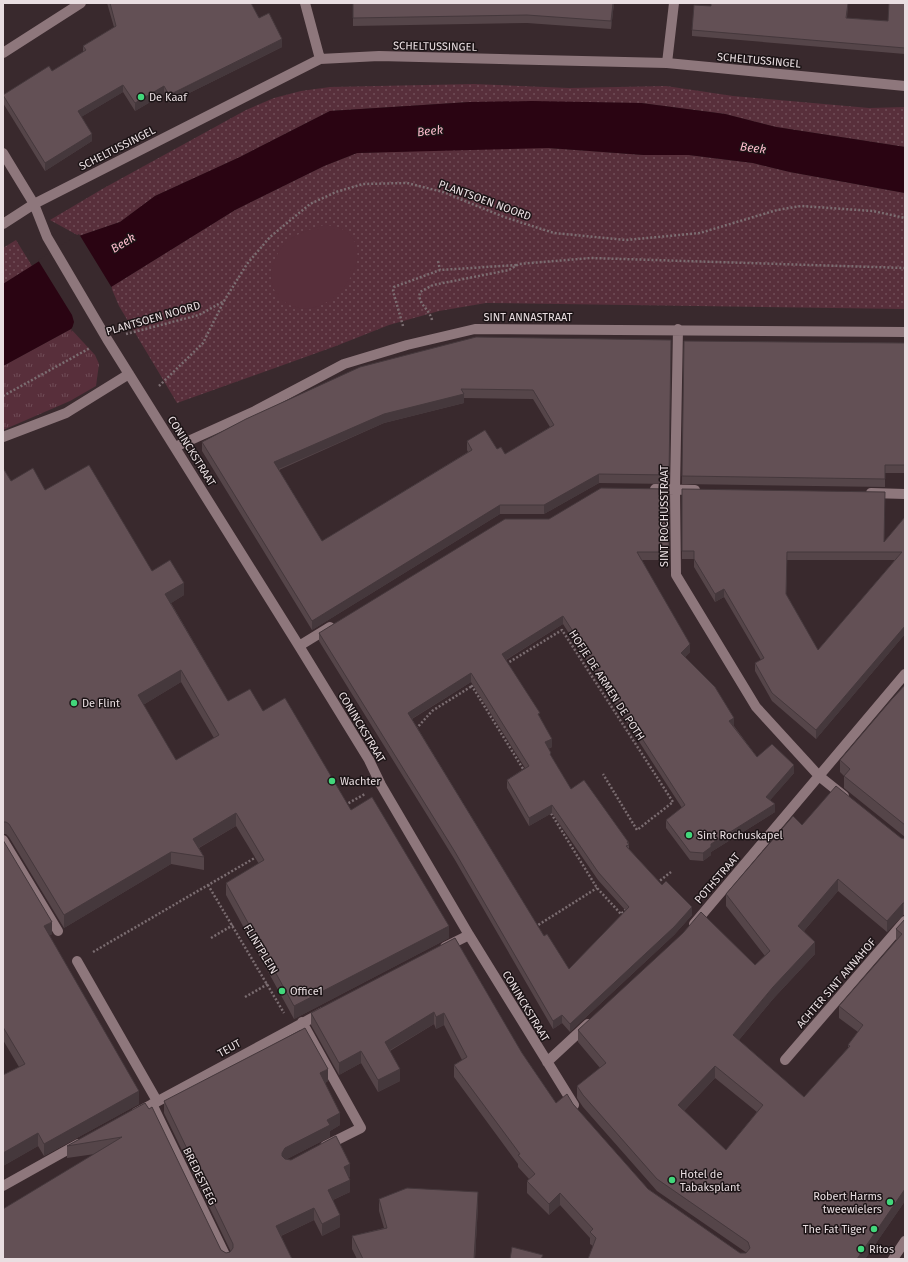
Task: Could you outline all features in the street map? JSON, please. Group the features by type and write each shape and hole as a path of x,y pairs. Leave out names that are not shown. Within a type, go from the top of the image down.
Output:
{"street":[{"path":"3,53 81,3"},
{"path":"305,3 320,59"},
{"path":"667,63 674,3"},
{"name":"SCHELTUSSINGEL","path":"3,224 34,204 320,59 379,56 667,63 905,86"},
{"name":"CONINCKSTRAAT","path":"3,153 34,204 47,237 107,339 369,760 381,785 469,935 578,1111"},
{"name":"SINT ANNASTRAAT","path":"175,447 255,411 344,364 475,329 678,329 905,332"},
{"name":"SINT ROCHUSSTRAAT","path":"678,329 675,489 676,575 756,707 819,776 850,800"},
{"path":"3,437 66,413 129,374"},
{"path":"644,489 706,490"},
{"path":"860,493 905,494"},
{"path":"299,646 340,620"},
{"name":"POTHSTRAAT","path":"689,929 905,674"},
{"path":"3,840 58,931"},
{"name":"ACHTER SINT ANNAHOF","path":"785,1060 905,921"},
{"path":"434,953 469,935"},
{"path":"77,961 154,1102"},
{"name":"TEUT","path":"125,1119 330,1008"},
{"path":"547,1062 599,1015"},
{"path":"297,1025 361,1128 314,1152"},
{"name":"BREDESTEEG","path":"154,1102 227,1259"},
{"path":"3,1185 85,1141"},
{"path":"893,1259 905,1241"}],"path":[{"name":"PLANTSOEN NOORD","path":"3,396 107,339 199,315 224,302 247,264 270,237 310,204 336,192 363,184 407,183 443,192 504,217 554,233 626,240 700,234 777,210 801,206 873,211 905,218"},
{"path":"401,316 393,291 394,287 440,270 591,258 905,268"},
{"path":"438,261 440,270"},
{"path":"437,338 430,313 418,299 420,292 433,285 509,270 519,264"},
{"path":"145,399 204,343 224,302"},
{"name":"HOFJE DE ARMEN DE POTH","path":"504,666 562,630 673,802 637,830 604,774"},
{"path":"414,730 420,726 432,711 478,682"},
{"path":"472,686 526,773"},
{"path":"340,809 381,785"},
{"path":"547,807 597,888 621,914 632,904"},
{"path":"77,961 264,853"},
{"path":"654,886 671,872"},
{"name":"FLINTPLEIN","path":"208,885 268,984 297,1025"},
{"path":"531,929 597,888"},
{"path":"211,938 233,925"},
{"path":"245,997 268,984"}],"green space":[{"path":"474,84 569,88 666,86 733,96 869,108 905,107 905,147 776,127 725,114 641,103 470,102 330,111 240,157 155,196 120,222 79,236 50,220 104,188 246,110 274,98 301,91 330,87"},
{"path":"502,148 549,148 644,155 689,155 753,163 790,172 905,193 905,309 486,303 439,311 389,325 336,346 177,403 119,306 111,287 235,210 324,166 357,153"},
{"path":"324,225 344,230 355,242 357,257 352,274 342,290 327,302 310,308 292,306 282,300 276,293 272,284 273,265 277,255 290,239"},
{"path":"16,240 32,266 3,284 3,248"},
{"path":"71,329 95,355 99,364 96,386 70,401 3,430 3,366"}],"water":[{"name":"Beek","path":"532,101 641,103 725,114 776,127 905,147 905,193 790,172 753,163 689,155 644,155 549,148 357,153 324,166 235,210 111,287 71,329 3,366 3,284 79,236 120,222 155,196 240,157 330,111 470,102"}],"pier":[{"path":"79,234 112,288 71,332 74,322 72,315 38,260"}],"building":[{"path":"110,3 251,3 259,18 269,13 282,39 169,95 164,86 135,103 123,85 78,111 92,134 45,163 3,95 49,66 52,71 86,50 83,46 116,26"},
{"path":"353,3 613,3 611,21 527,15 353,18"},
{"path":"711,3 848,3 846,18 888,21 889,3 905,3 905,48 692,30 694,5 711,6"},
{"path":"476,337 671,340 669,475 599,474 544,505 500,505 312,621 202,442 246,419 360,367","holes":["461,389 533,390 554,425 505,454 501,447 497,449 485,430 467,441 472,450 322,541 274,462 384,414 464,394"]},
{"path":"684,341 905,343 905,465 885,465 885,479 682,476"},
{"name":"De Flint","path":"89,465 152,571 170,560 184,583 165,594 228,701 250,689 263,711 285,698 351,810 372,797 449,926 294,1006 226,883 264,860 236,813 193,839 204,857 171,852 64,915 9,824 3,822 3,468 11,481 33,468 45,490","holes":["181,670 219,735 176,760 138,695"]},
{"path":"601,488 669,489 669,552 637,552 690,644 681,653 715,687 734,718 729,721 757,757 772,744 794,765 766,797 775,804 711,844 711,847 703,853 690,852 666,820 685,805 563,616 502,654 540,713 538,714 552,739 545,742 551,753 550,754 571,789 584,780 629,843 627,842 629,845 626,846 662,885 666,881 692,907 674,927 570,1024 562,1015 553,1021 455,852 319,633 505,519 549,519","holes":["471,673 529,766 507,780 529,818 552,805 598,872 629,907 569,969 547,934 544,936 408,713"]},
{"path":"682,489 885,492 884,542 905,517 905,626 816,730 772,693 755,663 764,658 724,589 715,594 694,559 694,551 682,551","holes":["787,552 902,552 818,650 786,594"]},
{"path":"905,685 905,825 844,776 850,769 840,760"},
{"path":"836,786 901,838 905,839 905,903 903,903 887,921 838,879 798,926 815,942 773,987 733,1035 804,1097 850,1046 848,1045 863,1025 839,1006 902,934 896,929 905,919 905,1189 857,1259 588,1259 596,1238 590,1232 593,1229 560,1193 549,1204 527,1181 535,1174 518,1155 520,1154 454,1065 467,1057 444,1013 436,1017 434,1012 385,1042 400,1069 378,1080 361,1051 339,1063 311,1013 455,938 522,1053 556,1103 567,1094 573,1104 648,1189 740,1253 746,1253 750,1248 748,1242 657,1179 583,1095 577,1086 606,1063 578,1030 683,933 701,912 755,965 770,951 726,894 793,816 802,825","holes":["715,1066 763,1105 726,1150 678,1105"]},
{"path":"3,840 52,922 44,926 139,1091 44,1144 38,1133 3,1153 3,1075 25,1064 3,1027"},
{"path":"305,1028 328,1069 320,1073 340,1113 327,1120 330,1125 285,1148 282,1156 285,1159 291,1160 336,1136 350,1164 344,1167 350,1180 328,1190 340,1215 322,1224 314,1208 276,1226 292,1259 4,1259 3,1209 122,1137 67,1146 145,1103 149,1109 152,1107 221,1250 226,1253 230,1252 233,1248 233,1244 164,1101"},
{"path":"407,1188 478,1192 474,1259 363,1259 352,1236 387,1228 379,1199"},
{"path":"512,1247 543,1255 541,1259 510,1259"}],"place":[{"name":"De Kaaf","path":"141,97"},
{"name":"De Flint","path":"74,703"},
{"name":"Wachter","path":"332,781"},
{"name":"Sint Rochuskapel","path":"689,835"},
{"name":"Office1","path":"282,991"},
{"name":"Hotel de Tabaksplant","path":"672,1180"},
{"name":"Robert Harms tweewielers","path":"890,1202"},
{"name":"The Fat Tiger","path":"874,1229"},
{"name":"Ritos","path":"861,1249"}]}
